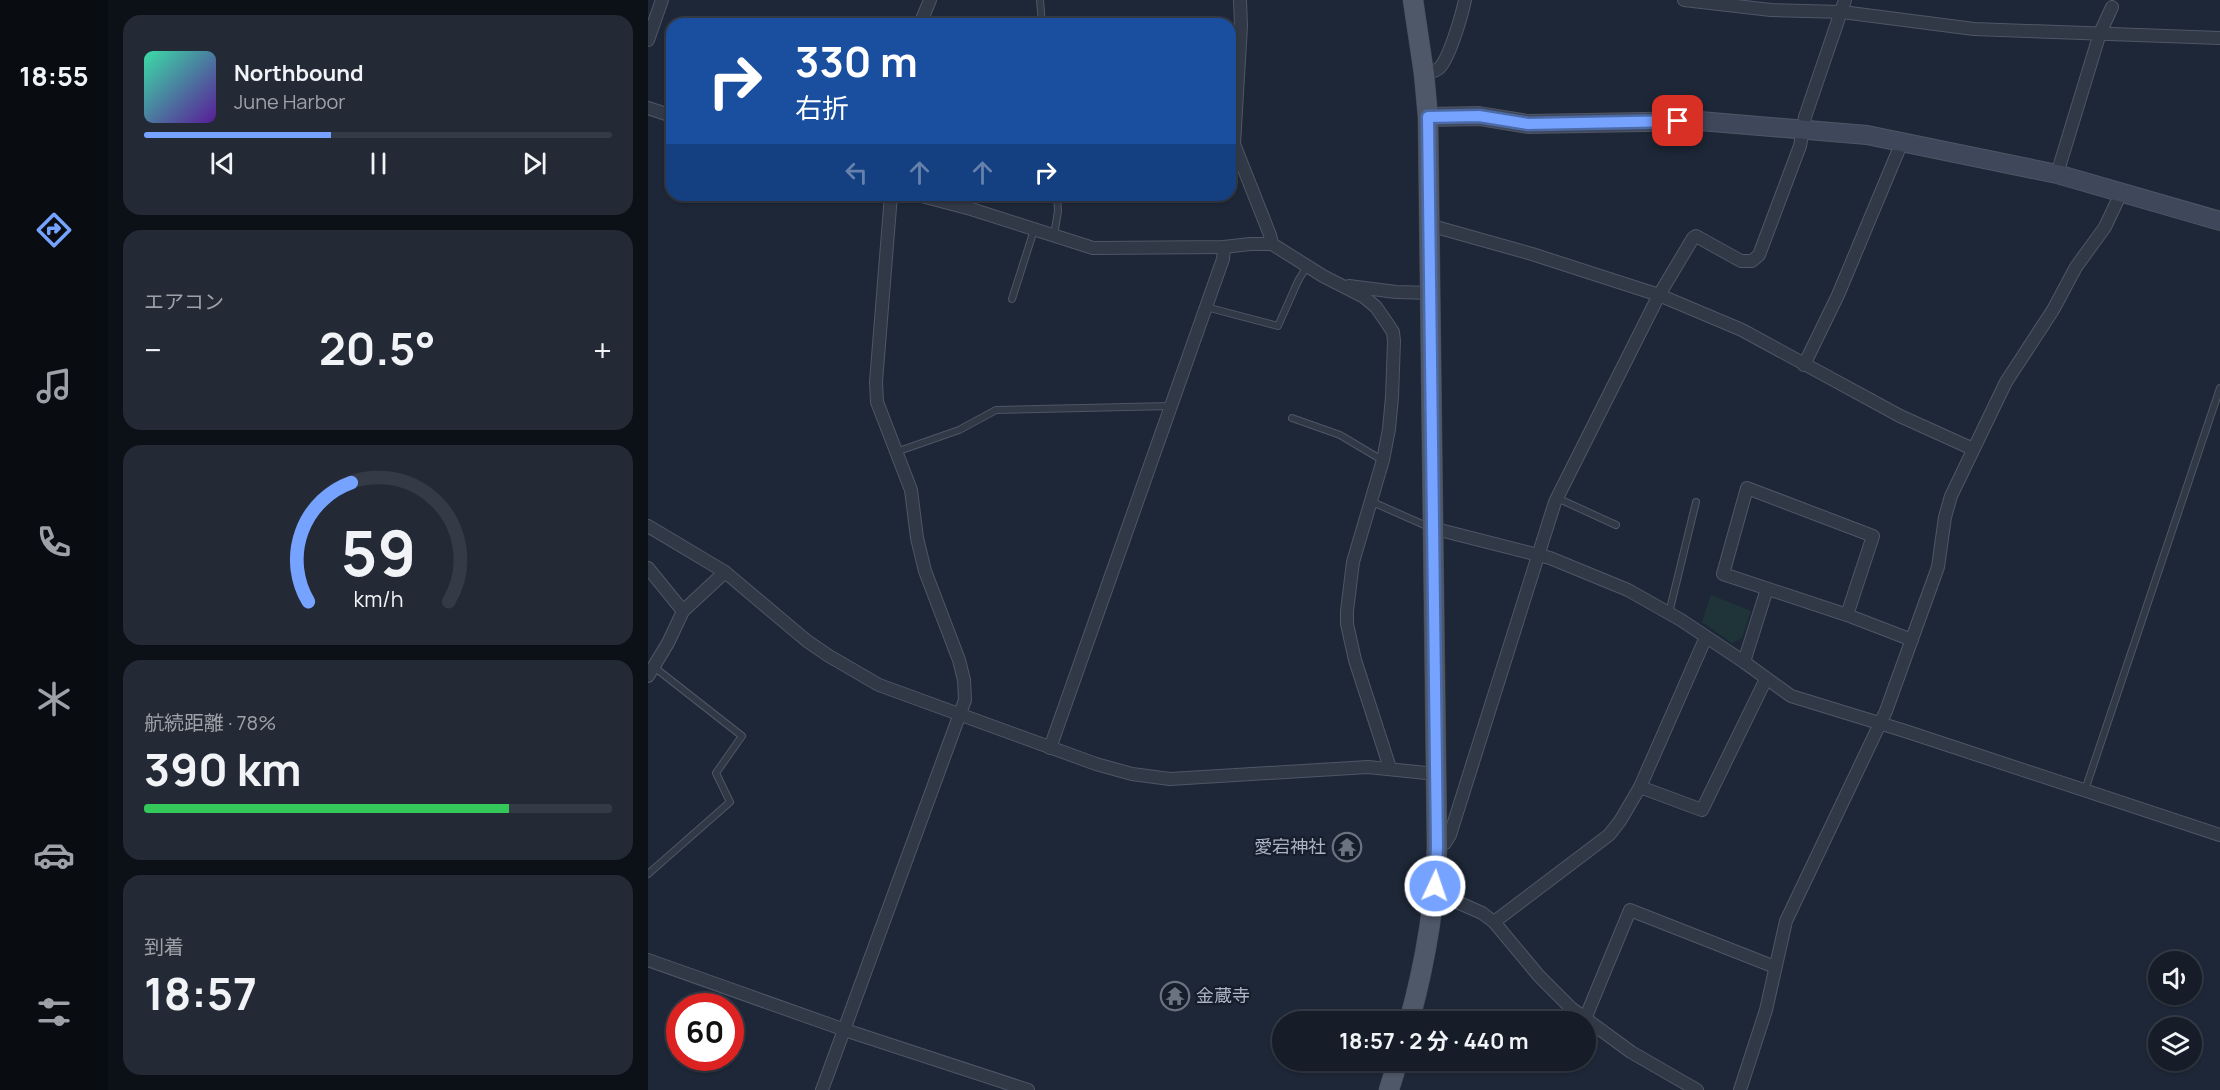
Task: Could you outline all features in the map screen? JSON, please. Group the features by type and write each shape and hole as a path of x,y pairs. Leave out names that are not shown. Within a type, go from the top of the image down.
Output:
{"main road":[{"path":"1412,1011 1423,968 1434,898 1437,847 1428,117 1413,0"},
{"path":"1389,1090 1395,1071"}],"street":[{"path":"648,40 662,0"},
{"path":"923,18 930,0"},
{"path":"1236,110 1241,26 1240,0"},
{"path":"1424,75 1439,69 1442,64 1458,27 1465,0"},
{"path":"1684,0 1771,10 1844,6 1974,29 2220,38"},
{"path":"1437,847 1445,843 1450,835 1557,498 1659,295 1693,238 1696,236 1741,261 1752,261 1756,258 1800,146 1802,128 1844,6"},
{"path":"2057,174 2100,33 2112,7"},
{"path":"648,108 666,114"},
{"path":"1428,117 1479,116 1528,124 1700,121 1867,135 2057,174 2220,221"},
{"path":"1804,365 1838,295 1902,142"},
{"path":"1236,149 1272,244"},
{"path":"1740,1090 1766,1010 1786,921 1886,711 1938,567 1948,505 2006,382 2053,310 2076,267 2105,227 2122,191"},
{"path":"822,1090 964,700 964,680 959,660 925,571 917,538 911,490 878,402 876,381 891,201"},
{"path":"941,201 1078,245 1107,249 1272,244 1364,297 1376,307 1393,332 1392,406 1383,460 1353,562 1347,624 1355,660 1390,768"},
{"path":"1431,227 1532,254 1659,295 1742,330 1900,416 1973,448"},
{"path":"1050,748 1223,259 1224,247"},
{"path":"1344,286 1396,292 1431,293"},
{"path":"1847,615 1873,536 1746,488 1723,574 1847,615 1912,640"},
{"path":"648,526 725,572 828,656 879,685 1050,748 1124,772 1170,779 1345,767 1390,768 1436,774"},
{"path":"1432,528 1538,554 1628,590 1706,637 1791,696 2220,835"},
{"path":"648,568 683,611"},
{"path":"651,671 668,643 683,611 725,572"},
{"path":"1744,662 1767,588"},
{"path":"1494,922 1609,835 1620,821 1640,787 1706,637"},
{"path":"1640,787 1702,810 1766,680"},
{"path":"1434,898 1448,898 1482,913 1494,922 1539,976 1575,1011"},
{"path":"1588,1011 1630,910 1775,967"},
{"path":"648,960 845,1030 1023,1089"},
{"path":"1596,1027 1631,1052 1697,1090"}],"lane":[{"path":"1040,0 1042,18"},
{"path":"1053,236 1058,211 1057,201"},
{"path":"1012,299 1034,230"},
{"path":"1206,307 1278,326 1307,266"},
{"path":"2085,790 2220,388"},
{"path":"896,453 959,430 996,410 1171,406"},
{"path":"1292,418 1340,435 1383,460"},
{"path":"1557,498 1616,525"},
{"path":"1370,501 1432,528"},
{"path":"1669,613 1696,502"},
{"path":"648,874 730,802 716,773 742,736 651,671"}],"green space":[{"path":"1711,595 1751,611 1742,638 1732,643 1702,622"}],"place":[{"name":"愛宕神社","path":"1347,847"},
{"name":"金蔵寺","path":"1175,996"}],"route":[{"path":"1435,886 1437,847 1428,117 1479,116 1528,124 1678,121"}]}
